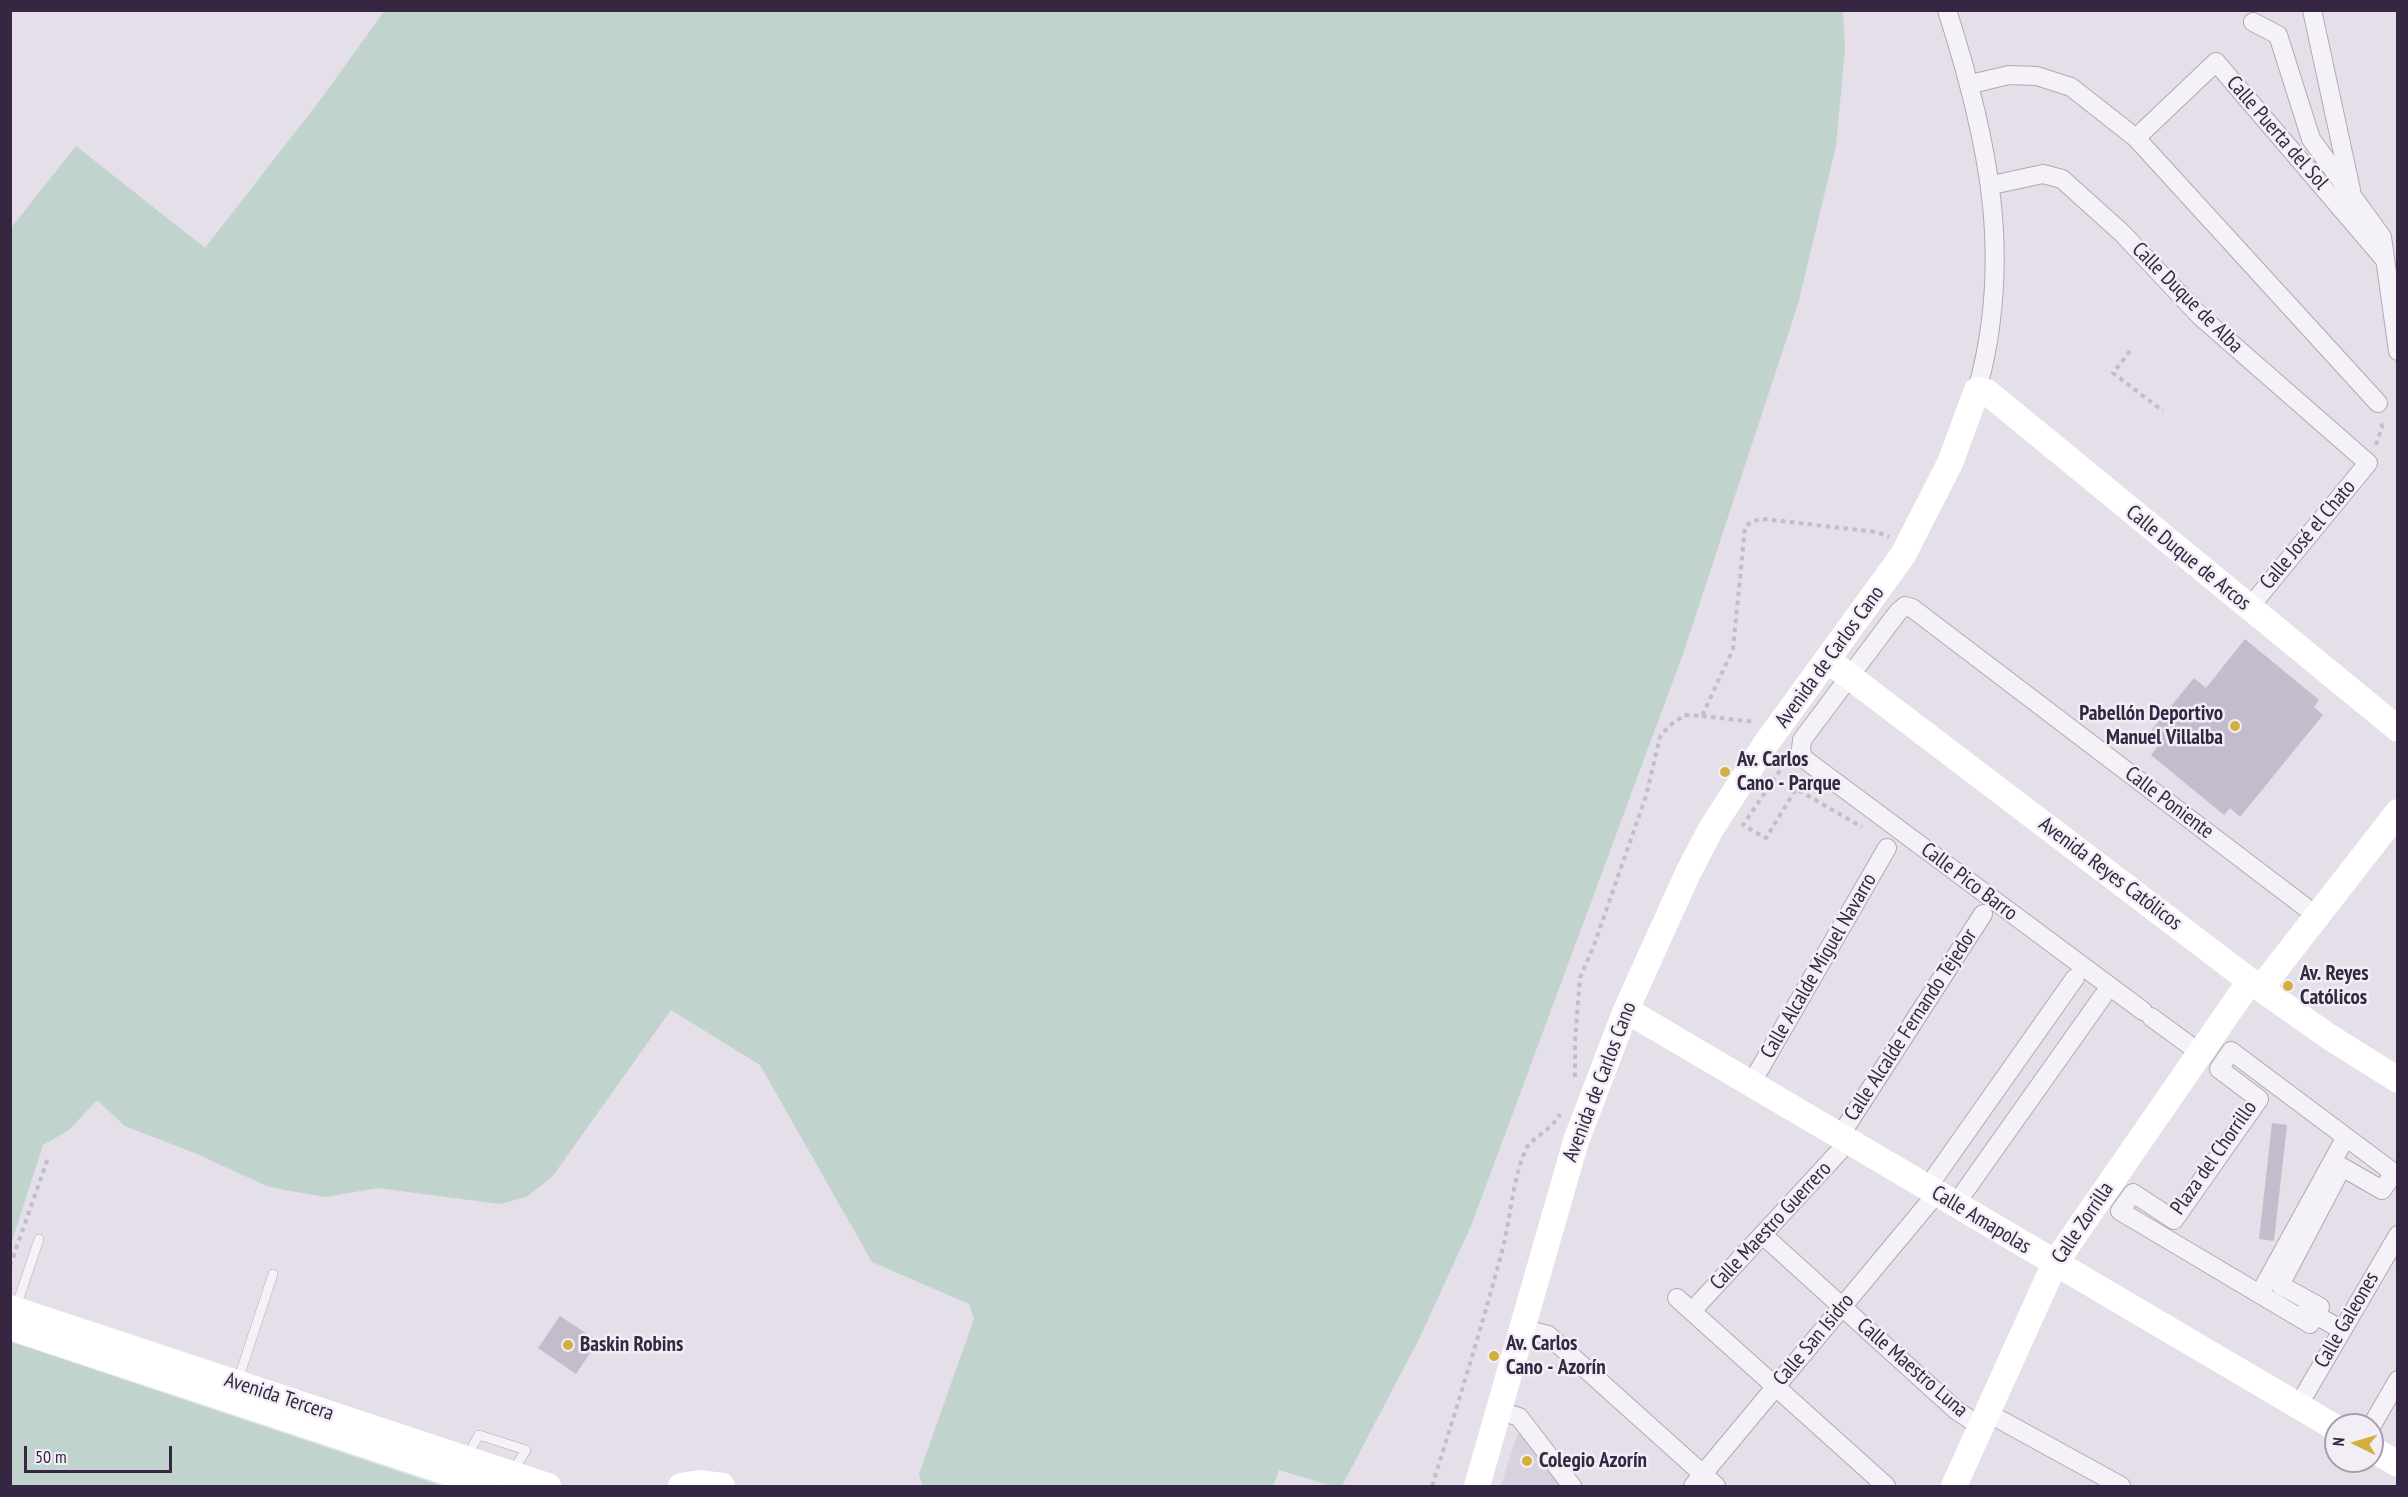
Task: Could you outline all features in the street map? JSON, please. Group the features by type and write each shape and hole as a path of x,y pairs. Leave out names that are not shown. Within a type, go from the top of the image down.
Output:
{"street":[{"name":"Avenida de Carlos Cano","path":"1477,1486 1500,1411 1520,1328 1576,1141 1626,1010 1688,873 1711,829 1765,745 1829,660 1907,549 1950,463 1977,390 1991,321 1995,264 1992,185 1971,84 1947,10"},
{"path":"2312,10 2353,197"},
{"path":"2253,22 2278,35 2311,139 2382,237 2397,351"},
{"name":"Calle Puerta del Sol","path":"2136,138 2216,62 2385,260"},
{"path":"1971,84 2009,75 2037,76 2071,87 2136,138 2378,402"},
{"name":"Calle Duque de Alba","path":"1992,185 2043,174 2062,178 2122,233 2201,317 2368,463"},
{"name":"Calle Duque de Arcos","path":"1977,390 1987,392 2397,729"},
{"name":"Calle José el Chato","path":"2249,608 2368,463"},
{"name":"Avenida de Carlos Cano","path":"1801,749 1803,740 1898,612 1905,606"},
{"name":"Calle Poniente","path":"1905,606 1912,608 2317,916"},
{"name":"Avenida Reyes Católicos","path":"1829,660 2256,984 2328,1036 2397,1080"},
{"name":"Calle Pico Barro","path":"1801,749 1803,758 2147,1014 2211,1052"},
{"name":"Calle Zorrilla","path":"1954,1486 2055,1263 2113,1199 2256,984 2317,916 2397,812"},
{"name":"Calle Alcalde Miguel Navarro","path":"1751,1084 1887,848"},
{"name":"Calle Alcalde Fernando Tejedor","path":"1844,1139 1983,914"},
{"path":"1940,1195 2075,978"},
{"path":"1940,1195 2103,996"},
{"name":"Calle Amapolas","path":"1626,1010 2324,1421"},
{"name":"Plaza del Chorrillo","path":"2211,1052 2231,1051 2394,1173 2393,1183"},
{"name":"Plaza del Chorrillo","path":"2211,1052 2271,1092 2393,1183"},
{"name":"Plaza del Chorrillo","path":"2113,1199 2133,1193 2174,1220 2259,1099 2219,1069 2211,1052"},
{"name":"Plaza del Chorrillo","path":"2172,1232 2271,1092"},
{"name":"Calle Maestro Guerrero","path":"1692,1311 1764,1236 1844,1139"},
{"path":"2264,1286 2342,1144"},
{"name":"Plaza del Chorrillo","path":"2113,1199 2120,1210 2310,1324 2320,1307 2280,1284 2342,1167 2382,1190 2393,1183"},
{"name":"Calle San Isidro","path":"1704,1482 1775,1387 1841,1307 1940,1195"},
{"name":"Plaza del Chorrillo","path":"2113,1199 2342,1330"},
{"name":"Calle Galeones","path":"2298,1406 2397,1235"},
{"name":"Calle Maestro Luna","path":"1764,1236 1956,1410 1984,1420 2121,1486"},
{"path":"1677,1298 1886,1486"},
{"name":"Avenida Tercera","path":"12,1315 237,1383 463,1468"},
{"name":"Avenida Tercera","path":"12,1315 463,1468 502,1480 548,1486"},
{"path":"1520,1328 1548,1335 1704,1482"},
{"path":"2379,1413 2397,1380"},
{"path":"1500,1411 1519,1417 1572,1486"},
{"path":"2384,1456 2397,1464"},
{"path":"681,1486 700,1483 722,1486"}],"lane":[{"path":"12,1315 39,1239"},
{"path":"237,1383 273,1274"},
{"path":"463,1468 479,1435 526,1450 502,1480"}],"path":[{"path":"2130,351 2113,373 2163,411"},
{"path":"2368,463 2382,427 2378,402"},
{"path":"1702,716 1733,649 1745,527 1752,521 1763,519 1877,532 1895,539"},
{"path":"1573,1083 1580,978 1594,945 1646,796 1660,737 1669,726 1685,715 1756,722"},
{"path":"1801,749 1794,751 1743,825 1766,838 1796,789 1865,829 1887,848"},
{"path":"1432,1486 1479,1340 1510,1223 1513,1185 1527,1146 1546,1132 1563,1110"},
{"path":"10,1266 48,1158"}],"shaded area":[{"path":"385,10 1843,11 1845,50 1836,146 1798,304 1683,654 1471,1226 1419,1339 1342,1486 1332,1486 1279,1470 1273,1486 922,1486 919,1474 974,1319 969,1304 872,1262 760,1065 671,1010 552,1177 526,1197 500,1204 378,1188 325,1197 269,1187 197,1154 125,1126 97,1100 69,1130 43,1145 11,1244 11,228 76,146 205,248 324,95"},
{"path":"11,1342 442,1486 11,1486"},
{"name":"Colegio Azorín","path":"1524,1433 1564,1486 1501,1486 1517,1435"}],"building":[{"name":"Pabellón Deportivo Manuel Villalba","path":"2245,639 2319,700 2314,707 2323,715 2240,817 2230,808 2224,815 2151,755 2158,746 2146,737 2194,678 2206,688"},
{"path":"2272,1123 2287,1125 2274,1241 2259,1239"},
{"name":"Baskin Robins","path":"560,1316 598,1341 576,1374 538,1348"}],"place":[{"name":"Pabellón Deportivo Manuel Villalba","path":"2235,726"},
{"name":"Av. Carlos Cano - Parque","path":"1725,772"},
{"name":"Av. Reyes Católicos","path":"2288,986"},
{"name":"Baskin Robins","path":"568,1345"},
{"name":"Av. Carlos Cano - Azorín","path":"1494,1356"},
{"name":"Colegio Azorín","path":"1527,1461"}]}
